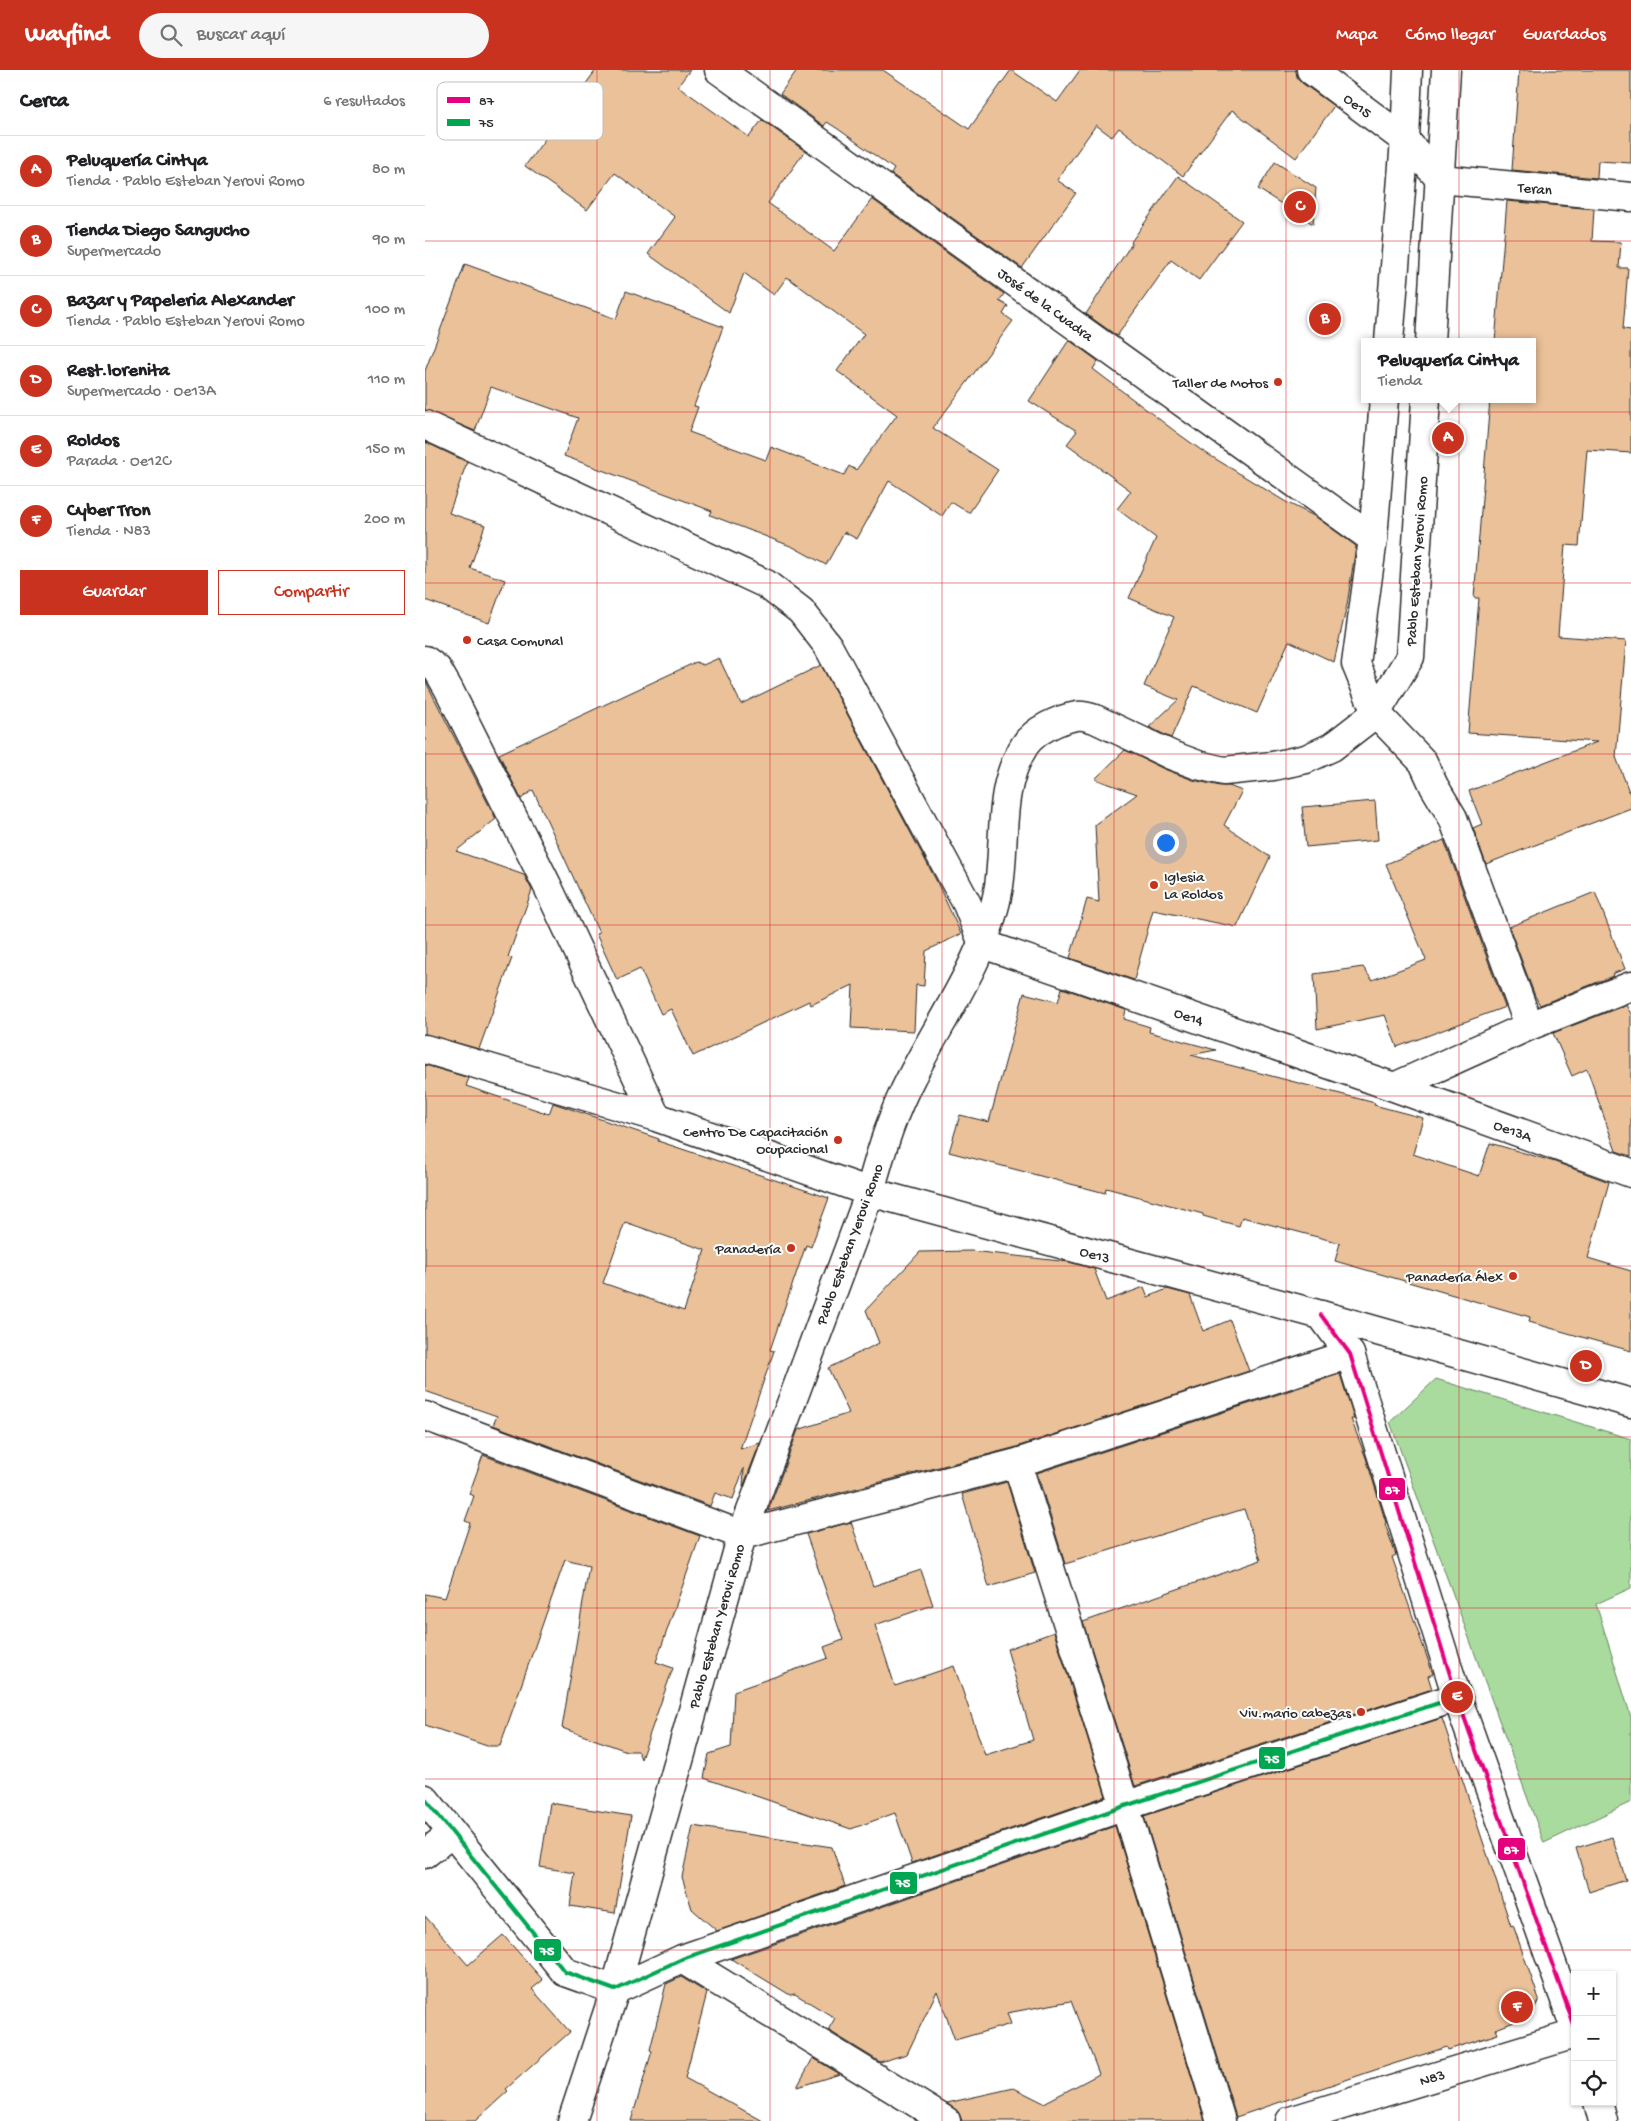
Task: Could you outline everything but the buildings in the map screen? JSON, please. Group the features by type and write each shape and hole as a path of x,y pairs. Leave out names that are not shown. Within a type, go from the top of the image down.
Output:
{"street":[{"name":"José de la Cuadra","path":"719,70 1373,539"},
{"name":"Oe15","path":"1311,70 1405,140 1440,179"},
{"path":"1389,338 1405,140 1408,70"},
{"path":"1430,338 1446,70"},
{"name":"Teran","path":"1440,179 1631,197"},
{"path":"1384,403 1373,539 1356,664 1376,714 1423,762 1434,786 1453,818 1529,1026"},
{"name":"Pablo Esteban Yerovi Romo","path":"572,2121 615,1990 741,1536 870,1192 888,1131 910,1080 983,944 999,886 1005,795 1024,747 1029,740 1056,722 1078,716 1095,719 1198,765 1224,770 1240,770 1291,764 1306,760 1332,747 1376,714 1410,658 1426,403"},
{"path":"425,425 766,584 801,612 828,646 967,904 983,944"},
{"path":"425,660 437,669 448,688 547,884 656,1117"},
{"name":"Oe14","path":"983,944 1395,1087"},
{"path":"1395,1087 1529,1026 1631,986"},
{"name":"Oe13","path":"425,1049 656,1117 870,1192 1321,1315 1631,1403"},
{"name":"Oe13A","path":"1395,1087 1631,1173"},
{"path":"1321,1315 1350,1354 1457,1697 1571,2017"},
{"path":"425,1416 741,1536 1017,1463 1350,1354"},
{"path":"1017,1463 1125,1806 1221,2121"},
{"path":"425,1799 565,1972 615,1990 682,1959 1125,1806 1457,1697"},
{"path":"425,1854 451,1833"},
{"path":"682,1959 946,2121"},
{"name":"N83","path":"1290,2121 1571,2035"},
{"path":"1599,2106 1603,2121"}],"green space":[{"path":"1436,1379 1631,1439 1631,1588 1596,1604 1631,1717 1631,1802 1544,1843 1390,1422"}],"transit line":[{"name":"87","path":"1321,1315 1350,1354 1457,1697 1571,2017"},
{"name":"75","path":"425,1799 565,1972 615,1990 682,1959 1125,1806 1457,1697"}],"place":[{"name":"Bazar y Papeleria Alexander","path":"1300,207"},
{"name":"Tienda Diego Sangucho","path":"1325,319"},
{"name":"Taller de Motos","path":"1278,382"},
{"name":"Peluquería Cintya","path":"1448,438"},
{"name":"Casa Comunal","path":"467,640"},
{"name":"Iglesia La Roldos","path":"1154,885"},
{"name":"Centro De Capacitación Ocupacional","path":"838,1140"},
{"name":"Panadería","path":"791,1248"},
{"name":"Panadería Álex","path":"1513,1276"},
{"name":"Rest.lorenita","path":"1586,1366"},
{"name":"Roldos","path":"1457,1697"},
{"name":"Viv.mario cabezas","path":"1361,1712"},
{"name":"Cyber Tron","path":"1517,2007"}]}
